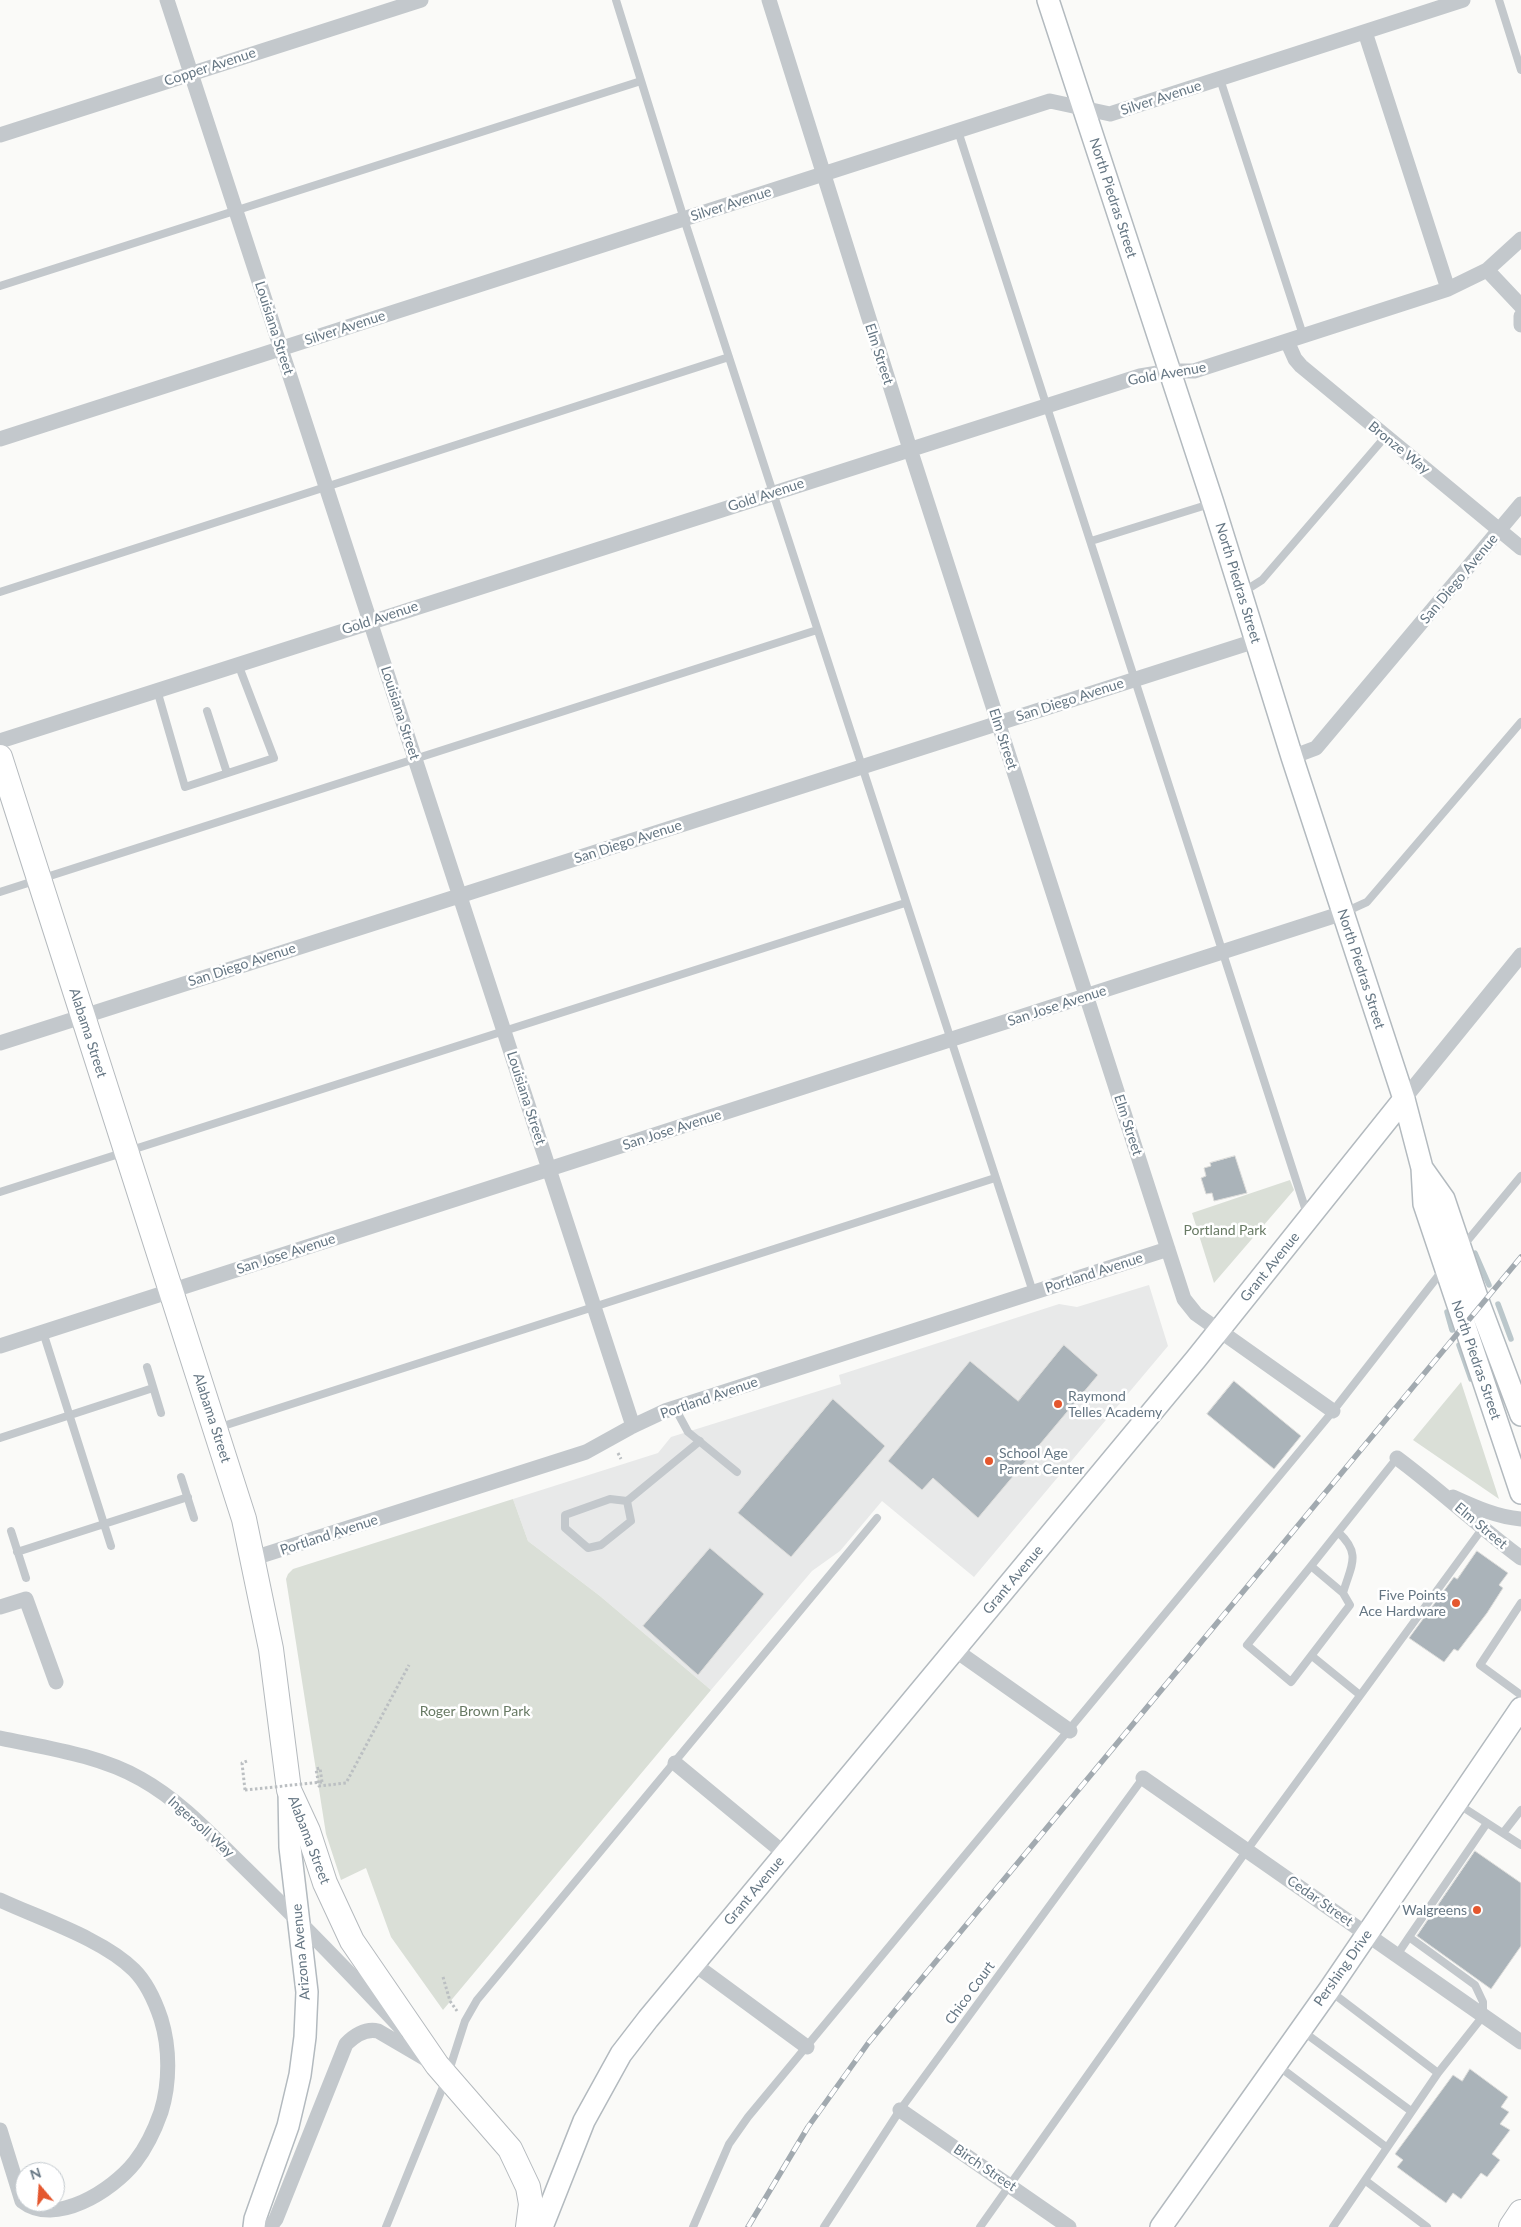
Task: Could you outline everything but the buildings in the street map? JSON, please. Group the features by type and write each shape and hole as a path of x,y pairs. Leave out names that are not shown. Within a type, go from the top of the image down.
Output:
{"main road":[{"name":"North Piedras Street","path":"1048,0 1213,503 1292,758 1404,1099 1422,1168 1424,1204 1521,1493"},
{"name":"Alabama Street","path":"0,757 244,1519 254,1558 271,1649 289,1790 308,1832 326,1883 352,1941 442,2071 510,2149 528,2187 531,2204 528,2227"},
{"name":"Grant Avenue","path":"542,2227 584,2121 621,2054 1220,1329 1404,1099"},
{"name":"North Piedras Street","path":"1422,1168 1444,1199 1460,1249 1512,1382 1521,1415"},
{"name":"Pershing Drive","path":"1161,2227 1329,1990 1521,1708"},
{"name":"Arizona Avenue","path":"254,2227 288,2126 300,2075 305,2037 307,1992 290,1847 289,1790"},
{"path":"1511,2227 1521,2212"}],"street":[{"name":"Louisiana Street","path":"167,0 632,1426"},
{"name":"Copper Avenue","path":"0,135 421,0"},
{"name":"Elm Street","path":"769,0 822,174 1184,1300 1190,1309 1332,1411"},
{"name":"Silver Avenue","path":"0,439 1050,101 1110,114 1463,0"},
{"path":"1364,32 1448,289"},
{"name":"Gold Avenue","path":"0,741 1047,405 1140,376 1170,371 1194,372 1448,289 1487,270 1521,239"},
{"path":"1487,270 1521,306"},
{"path":"1521,316 1521,325"},
{"name":"Bronze Way","path":"1287,341 1295,359 1301,366 1521,548"},
{"name":"San Diego Avenue","path":"1292,758 1316,748 1521,504"},
{"name":"San Diego Avenue","path":"0,1043 1255,641"},
{"name":"San Jose Avenue","path":"0,1346 1343,913"},
{"name":"Grant Avenue","path":"1404,1099 1521,955"},
{"name":"Portland Avenue","path":"254,1558 586,1452 632,1426 675,1408 1168,1249"},
{"name":"Elm Street","path":"1397,1458 1443,1492 1482,1529 1521,1558"},
{"name":"Elm Street","path":"1443,1492 1487,1512 1521,1519"},
{"path":"0,1607 26,1599 56,1682"},
{"path":"955,1650 1070,1731"},
{"name":"Ingersoll Way","path":"0,1738 91,1758 140,1778 170,1798 198,1821 299,1920"},
{"path":"674,1763 785,1854"},
{"name":"Cedar Street","path":"1143,1778 1521,2042"},
{"path":"0,1900 119,1956 135,1971 157,2005 164,2029 167,2052 166,2085 161,2112 146,2144 135,2162 112,2187 85,2206 61,2215 39,2215 29,2210 22,2201 0,2130"},
{"name":"Alabama Street","path":"299,1920 442,2071"},
{"path":"694,1964 807,2046"},
{"path":"270,2227 276,2219 346,2044 353,2036 372,2030 378,2032 442,2071"},
{"name":"Birch Street","path":"900,2110 1069,2227"}],"lane":[{"path":"616,0 684,219 1033,1292"},
{"path":"1499,0 1521,70"},
{"path":"1220,79 1303,336"},
{"path":"0,286 641,81"},
{"path":"958,131 1309,1218"},
{"path":"0,592 729,357"},
{"path":"1241,593 1262,580 1385,437"},
{"path":"1090,541 1213,503"},
{"path":"0,892 817,630"},
{"path":"157,690 185,787 274,758 238,664"},
{"path":"207,711 227,773"},
{"path":"1343,913 1367,902 1521,722"},
{"path":"0,1192 906,903"},
{"path":"1460,1249 1521,1176"},
{"path":"215,1429 995,1178"},
{"path":"693,2227 729,2144 748,2117 1070,1731 1332,1411 1444,1268"},
{"path":"43,1332 111,1546"},
{"path":"147,1367 161,1413"},
{"path":"0,1438 153,1388"},
{"path":"675,1408 688,1432 737,1472"},
{"path":"627,1501 631,1521 601,1545 588,1548 565,1528 565,1514 610,1500 627,1501 700,1441"},
{"path":"1311,1566 1343,1593 1350,1605 1291,1682 1247,1645 1397,1458"},
{"path":"182,1477 194,1518"},
{"path":"18,1552 188,1497"},
{"path":"386,2227 442,2071 477,2000 877,1518"},
{"path":"980,2227 1247,1850 1482,1529"},
{"path":"11,1531 26,1578"},
{"path":"1338,1532 1350,1544 1353,1555 1343,1593"},
{"path":"1521,1603 1480,1665 1521,1695"},
{"path":"1312,1656 1360,1695"},
{"name":"Chico Court","path":"824,2227 900,2110 1143,1778"},
{"path":"1456,1803 1521,1845"},
{"path":"1503,1833 1521,1810"},
{"path":"1397,1955 1487,1823"},
{"path":"1337,2226 1384,2155 1386,2147 1411,2111 1483,2016 1483,2002 1475,1985 1409,1937"},
{"path":"1329,1990 1438,2073"},
{"path":"1300,2029 1411,2111"},
{"path":"1276,2064 1386,2147"},
{"path":"1366,2181 1427,2227"}],"path":[{"path":"313,1786 346,1783 409,1665"},
{"path":"247,1761 242,1763 245,1790 322,1782 320,1768 316,1769 318,1786"},
{"path":"443,1977 450,2001 465,2021"}],"shaded area":[{"path":"1149,1285 1168,1346 974,1577 882,1501 840,1551 812,1571 711,1690 600,1596 528,1541 513,1499 658,1453 671,1437 841,1384 839,1375 1059,1304 1077,1307"}],"green space":[{"name":"Portland Park","path":"1290,1180 1294,1190 1214,1283 1192,1213"},
{"path":"1461,1382 1499,1499 1413,1440"},
{"name":"Roger Brown Park","path":"513,1499 528,1541 600,1596 711,1690 443,2010 391,1937 366,1868 341,1880 326,1834 286,1579 293,1569"}],"waterway":[{"path":"1475,1253 1489,1285"},
{"path":"1498,1304 1511,1339"},
{"path":"1447,1312 1452,1330"},
{"path":"1459,1345 1471,1379"}],"railway":[{"path":"748,2227 808,2127 869,2042 1521,1257"}],"place":[{"name":"Raymond Telles Academy","path":"1058,1404"},
{"name":"School Age Parent Center","path":"989,1461"},
{"name":"Five Points Ace Hardware","path":"1456,1603"},
{"name":"Walgreens","path":"1477,1910"}]}
